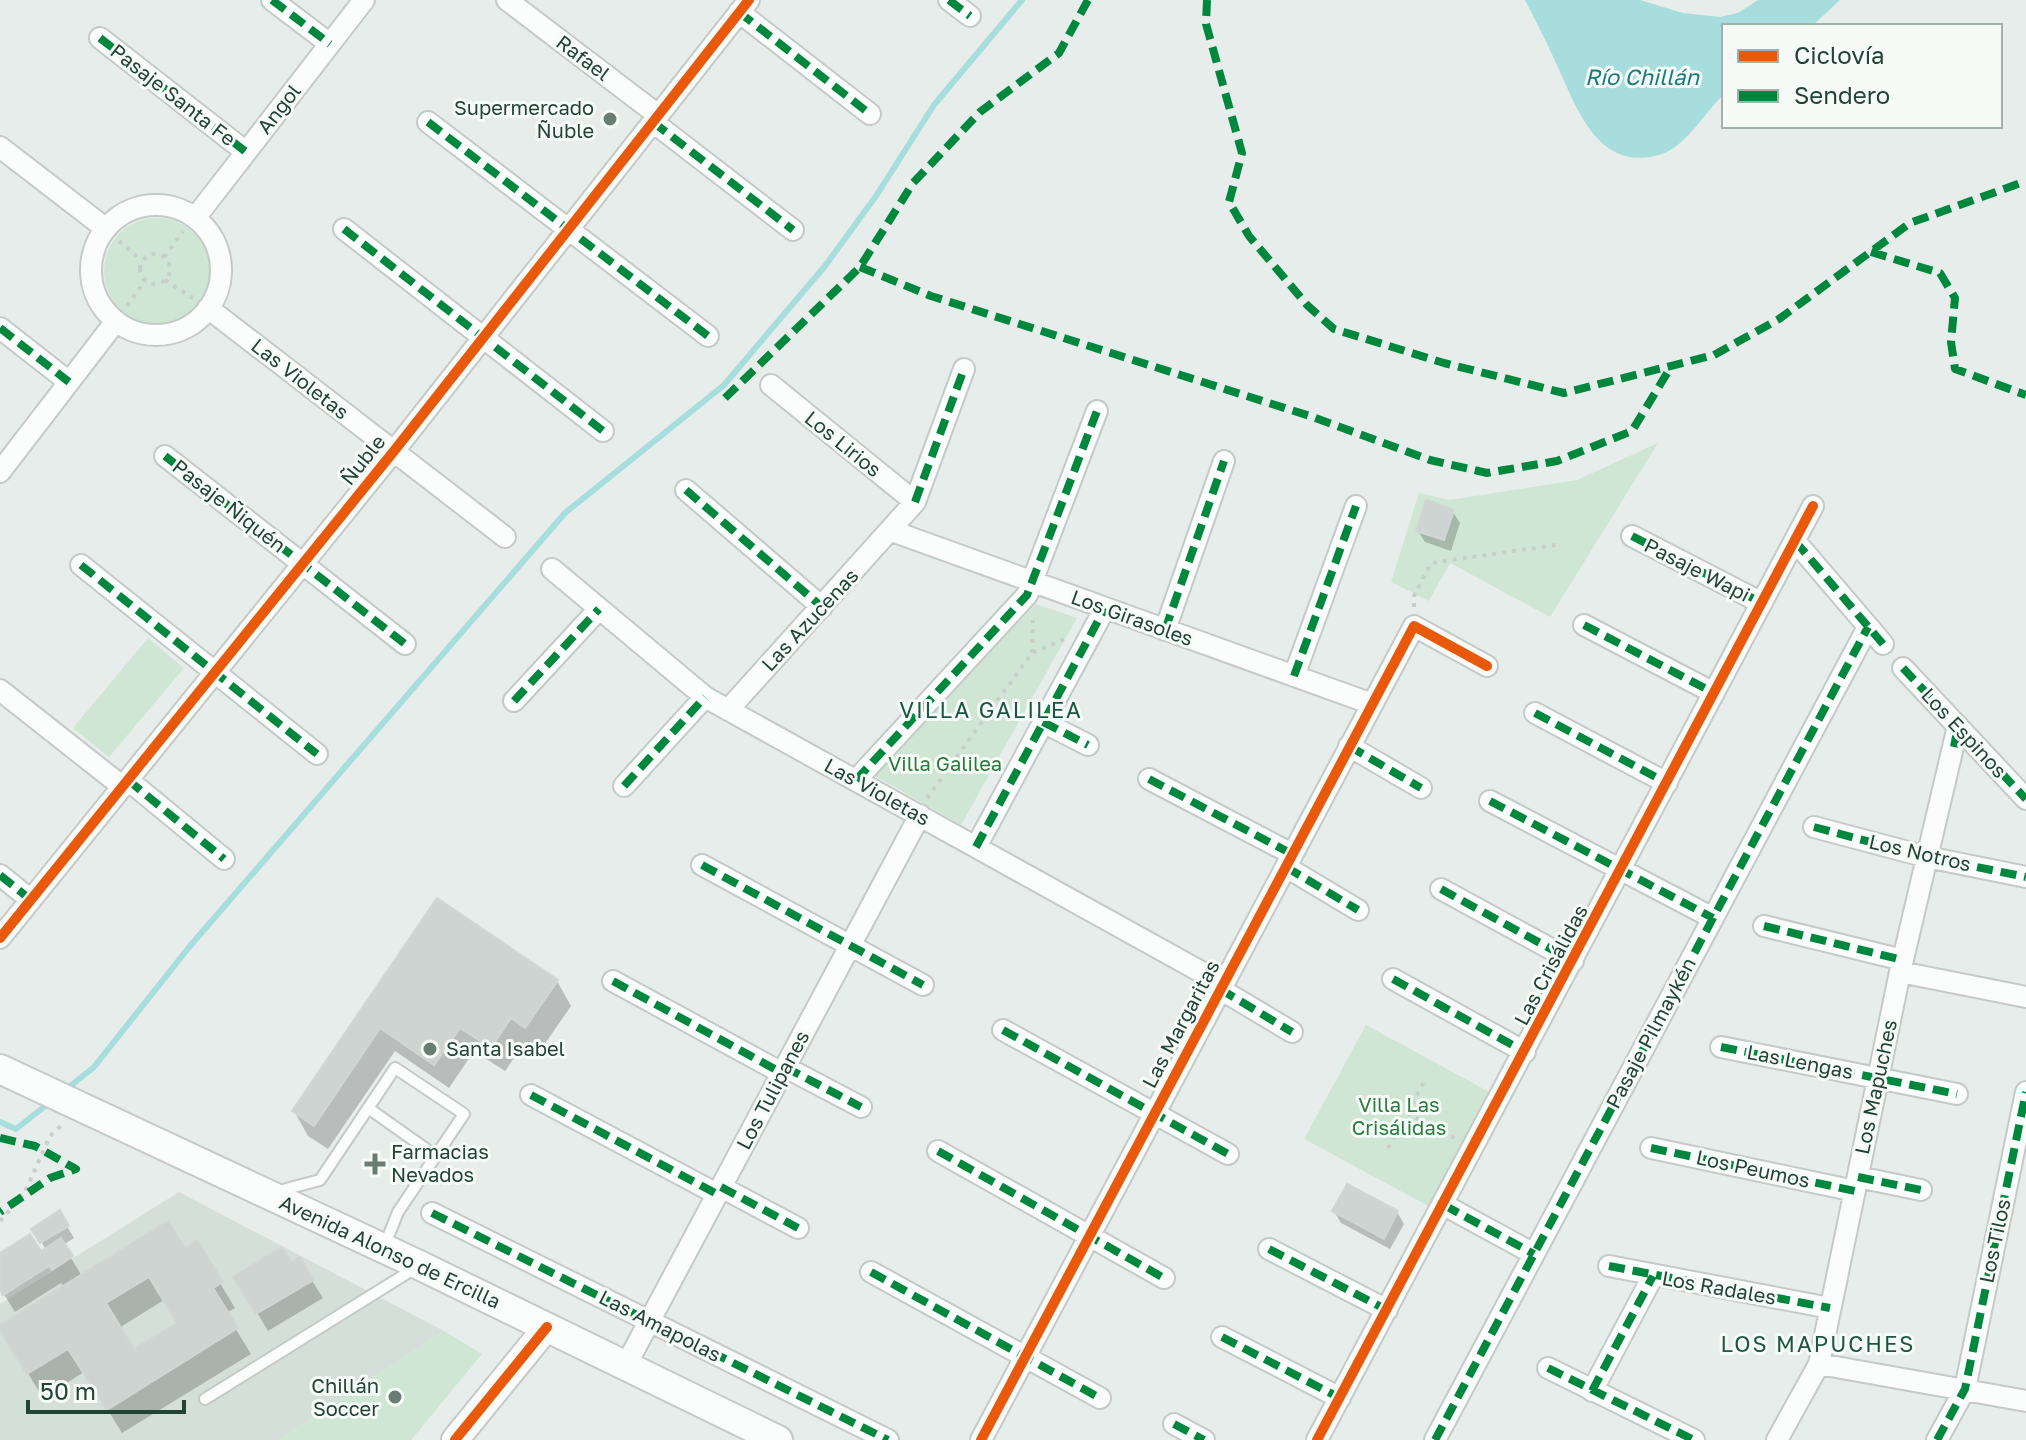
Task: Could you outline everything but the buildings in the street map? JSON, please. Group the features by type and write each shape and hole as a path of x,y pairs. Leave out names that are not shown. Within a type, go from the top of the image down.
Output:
{"main road":[{"name":"Avenida Alonso de Ercilla","path":"0,1069 419,1265 778,1440"}],"street":[{"path":"272,0 330,44"},
{"name":"Angol","path":"195,218 364,0"},
{"name":"Rafael","path":"507,0 793,230"},
{"path":"949,0 970,16"},
{"path":"744,4 870,114"},
{"name":"Ñuble","path":"0,938 394,451 744,4"},
{"name":"Pasaje Santa Fe","path":"100,38 246,152"},
{"path":"428,122 708,336"},
{"path":"0,147 105,228"},
{"path":"148,205 180,209 195,218 213,240 221,268 216,296 208,308 186,328 157,335 128,329 116,321 97,298 90,269 92,255 105,228 132,209 148,205"},
{"path":"344,229 603,431"},
{"name":"Las Violetas","path":"208,308 505,537"},
{"path":"0,472 116,321"},
{"path":"0,328 69,382"},
{"name":"Las Azucenas","path":"728,710 915,502 964,369"},
{"name":"Los Lirios","path":"771,385 915,502"},
{"path":"856,780 1020,604 1034,582 1097,411"},
{"name":"Pasaje Ñiquén","path":"165,456 405,644"},
{"path":"1165,630 1224,461"},
{"path":"686,490 822,607"},
{"path":"1294,676 1356,506"},
{"name":"Las Crisálidas","path":"1317,1440 1813,506"},
{"name":"Los Girasoles","path":"892,531 1034,582 1100,617 1165,630 1372,704"},
{"name":"Pasaje Wapi","path":"1632,536 1762,603"},
{"path":"1795,541 1883,644"},
{"path":"81,565 317,754"},
{"name":"Las Violetas","path":"552,569 705,697 1222,987 1292,1032"},
{"path":"514,701 599,609"},
{"path":"976,847 1100,617"},
{"path":"1584,625 1714,693"},
{"path":"1414,626 1487,666"},
{"name":"Las Margaritas","path":"981,1440 1414,626"},
{"name":"Pasaje Pilmaykén","path":"1435,1440 1868,627"},
{"name":"Los Espinos","path":"1903,668 2026,799"},
{"path":"0,690 224,859"},
{"path":"624,786 705,697"},
{"path":"1535,713 1667,783"},
{"path":"1043,722 1088,745"},
{"name":"Los Mapuches","path":"1777,1440 1819,1364 1902,966 1958,726"},
{"path":"1349,746 1421,788"},
{"path":"1149,779 1289,861 1358,910"},
{"path":"1490,801 1713,918"},
{"name":"Los Tulipanes","path":"626,1365 920,815"},
{"name":"Los Notros","path":"1814,827 1927,857 2026,877"},
{"path":"702,865 923,985"},
{"path":"0,875 31,900"},
{"path":"1441,889 1573,961"},
{"path":"1764,926 1902,966 2026,997"},
{"path":"1393,979 1525,1052"},
{"path":"613,981 861,1107"},
{"path":"1003,1030 1228,1154"},
{"name":"Las Lengas","path":"1721,1047 1957,1094"},
{"name":"Los Tilos","path":"1937,1440 1965,1389 2026,1092"},
{"path":"531,1095 798,1228"},
{"name":"Los Peumos","path":"1651,1148 1856,1184 1921,1190"},
{"path":"938,1151 1164,1278"},
{"path":"1444,1205 1534,1254"},
{"name":"Las Amapolas","path":"432,1213 888,1440"},
{"path":"1269,1249 1387,1310"},
{"name":"Los Radales","path":"1609,1266 1830,1308"},
{"path":"871,1272 1100,1398"},
{"path":"1592,1391 1653,1276"},
{"path":"455,1440 547,1327"},
{"path":"1222,1337 1340,1398"},
{"path":"1819,1364 2026,1401"},
{"path":"1548,1368 1694,1440"},
{"path":"1174,1424 1204,1440"}],"lane":[{"path":"267,1194 320,1180 395,1068 464,1114 398,1212 384,1249"},
{"path":"368,1108 436,1156"},
{"path":"205,1399 419,1265"}],"path":[{"path":"164,258 195,218"},
{"path":"105,228 142,262"},
{"path":"150,255 164,258 169,266 165,280 158,284 145,281 140,270 142,262 150,255"},
{"path":"165,280 208,308"},
{"path":"116,321 145,281"},
{"path":"1414,626 1414,596 1431,563 1556,545"},
{"path":"920,815 928,795 1032,653 1100,617"},
{"path":"1388,1148 1425,1080"},
{"path":"0,1221 24,1194 50,1136 77,1103"},
{"path":"1407,1113 1474,1149"}],"shaded area":[{"path":"179,1192 444,1331 279,1440 0,1440 0,1304"}],"green space":[{"path":"157,218 177,222 194,234 206,251 210,271 206,291 194,308 177,320 157,324 137,320 120,308 108,291 104,271 108,251 120,234 137,222"},
{"path":"1658,443 1550,617 1450,563 1429,601 1391,582 1419,493 1450,500 1577,480"},
{"name":"Villa Galilea","path":"1036,604 1077,618 961,825 872,774"},
{"path":"148,638 184,668 109,757 73,728"},
{"name":"Villa Las Crisálidas","path":"1366,1025 1493,1094 1432,1208 1304,1139"},
{"name":"Chillán Soccer","path":"444,1331 482,1354 411,1440 279,1440"}],"water":[{"name":"Río Chillán","path":"1525,0 1640,0 1683,13 1720,17 1738,13 1758,0 1840,0 1814,24 1722,24 1722,96 1679,144 1662,154 1640,158 1621,155 1592,132 1571,97"}],"waterway":[{"path":"64,1091 94,1067 190,946 565,513 724,385 825,266 876,196 934,105 1022,0"},
{"path":"0,1122 16,1129 49,1103"}],"marked path":[{"path":"272,0 330,44"},
{"path":"949,0 970,16"},
{"path":"725,398 860,267 913,183 980,112 1059,53 1088,0"},
{"path":"1207,0 1206,24 1242,153 1229,202 1249,236 1307,305 1334,329 1444,363 1564,393 1714,355 1779,319 1910,223 2026,181"},
{"path":"739,12 870,114"},
{"path":"100,38 246,152"},
{"path":"428,122 708,336"},
{"path":"653,122 793,230"},
{"path":"344,229 603,431"},
{"path":"1871,252 1940,273 1955,298 1951,342 1955,369 2026,395"},
{"path":"860,267 931,296 1310,416 1430,460 1487,473 1557,461 1632,431 1672,365"},
{"path":"0,328 69,382"},
{"path":"915,502 964,369"},
{"path":"856,780 1027,595 1097,411"},
{"path":"165,456 405,644"},
{"path":"1165,630 1224,461"},
{"path":"686,490 822,607"},
{"path":"1294,676 1356,506"},
{"path":"1632,536 1762,603"},
{"path":"1795,541 1883,644"},
{"path":"81,565 317,754"},
{"path":"976,847 1105,608"},
{"path":"514,701 599,609"},
{"path":"1584,625 1714,693"},
{"path":"1435,1440 1868,627"},
{"path":"1903,668 2026,799"},
{"path":"624,786 705,697"},
{"path":"1535,713 1667,783"},
{"path":"1043,722 1088,745"},
{"path":"1954,747 1958,726"},
{"path":"1349,746 1421,788"},
{"path":"1149,779 1292,854"},
{"path":"128,780 224,859"},
{"path":"1490,801 1713,918"},
{"path":"1814,827 1927,857 2026,877"},
{"path":"702,865 923,985"},
{"path":"1286,867 1358,910"},
{"path":"0,875 31,900"},
{"path":"1441,889 1573,961"},
{"path":"1764,926 1903,960"},
{"path":"1393,979 1525,1052"},
{"path":"613,981 782,1073"},
{"path":"1220,989 1292,1032"},
{"path":"1003,1030 1228,1154"},
{"path":"1721,1047 1957,1094"},
{"path":"785,1067 861,1107"},
{"path":"1937,1440 1965,1389 2026,1092"},
{"path":"531,1095 717,1194"},
{"path":"0,1138 35,1146 76,1169 50,1178 0,1212"},
{"path":"1651,1148 1855,1191"},
{"path":"938,1151 1164,1278"},
{"path":"1858,1177 1921,1190"},
{"path":"721,1187 798,1228"},
{"path":"1444,1205 1534,1254"},
{"path":"432,1213 888,1440"},
{"path":"1269,1249 1387,1310"},
{"path":"1609,1266 1830,1308"},
{"path":"871,1272 1100,1398"},
{"path":"1592,1391 1653,1276"},
{"path":"1222,1337 1340,1398"},
{"path":"1548,1368 1694,1440"},
{"path":"1174,1424 1204,1440"}],"cycle path":[{"path":"0,938 394,451 749,0"},
{"path":"1317,1440 1813,506"},
{"path":"981,1440 1414,626 1487,666"},
{"path":"455,1440 547,1327"}],"place":[{"name":"Supermercado Ñuble","path":"610,119"},
{"name":"Santa Isabel","path":"430,1049"},
{"name":"Farmacias Nevados","path":"375,1164"},
{"name":"Chillán Soccer","path":"395,1397"}],"district":[{"name":"VILLA GALILEA","path":"991,710"},
{"name":"LOS MAPUCHES","path":"1818,1344"}]}
